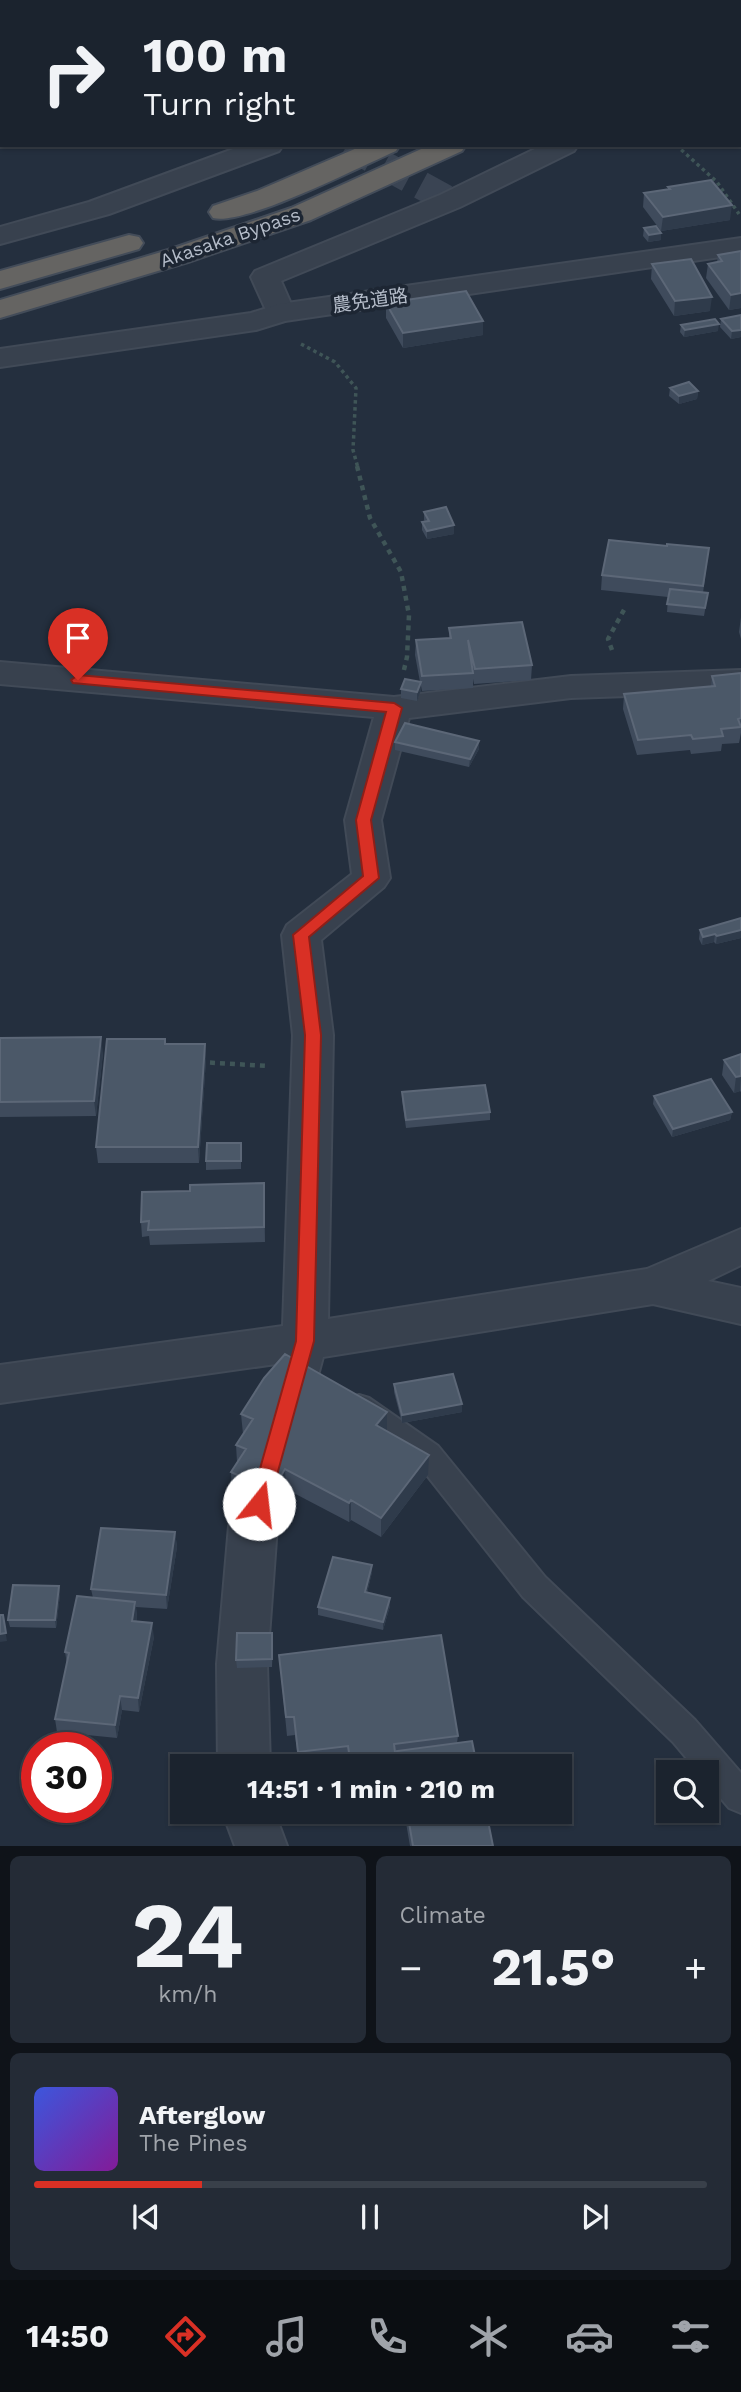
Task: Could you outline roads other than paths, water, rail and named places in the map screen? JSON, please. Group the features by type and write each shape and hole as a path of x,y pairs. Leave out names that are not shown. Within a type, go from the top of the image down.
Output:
{"highway":[{"name":"Akasaka Bypass","path":"201,220 267,197 382,147"},
{"name":"Akasaka Bypass","path":"0,309 178,256 301,214 449,147"},
{"name":"Akasaka Bypass","path":"0,280 162,233"}],"street":[{"path":"0,236 99,208 266,147"},
{"path":"268,317 265,277 450,201 561,147"},
{"name":"農免道路","path":"0,358 741,246"},
{"path":"0,673 394,708 571,687 741,681"},
{"path":"244,1754 242,1664 253,1526 314,1368 313,1035 301,935 371,878 363,820 394,708"},
{"path":"0,1384 314,1368 653,1286 741,1246"},
{"path":"653,1286 741,1306"},
{"path":"253,1824 261,1846"}],"lane":[{"path":"314,1368 428,1455 534,1587 684,1731 741,1797"}],"tunnel":[{"path":"351,147 450,201"}]}
